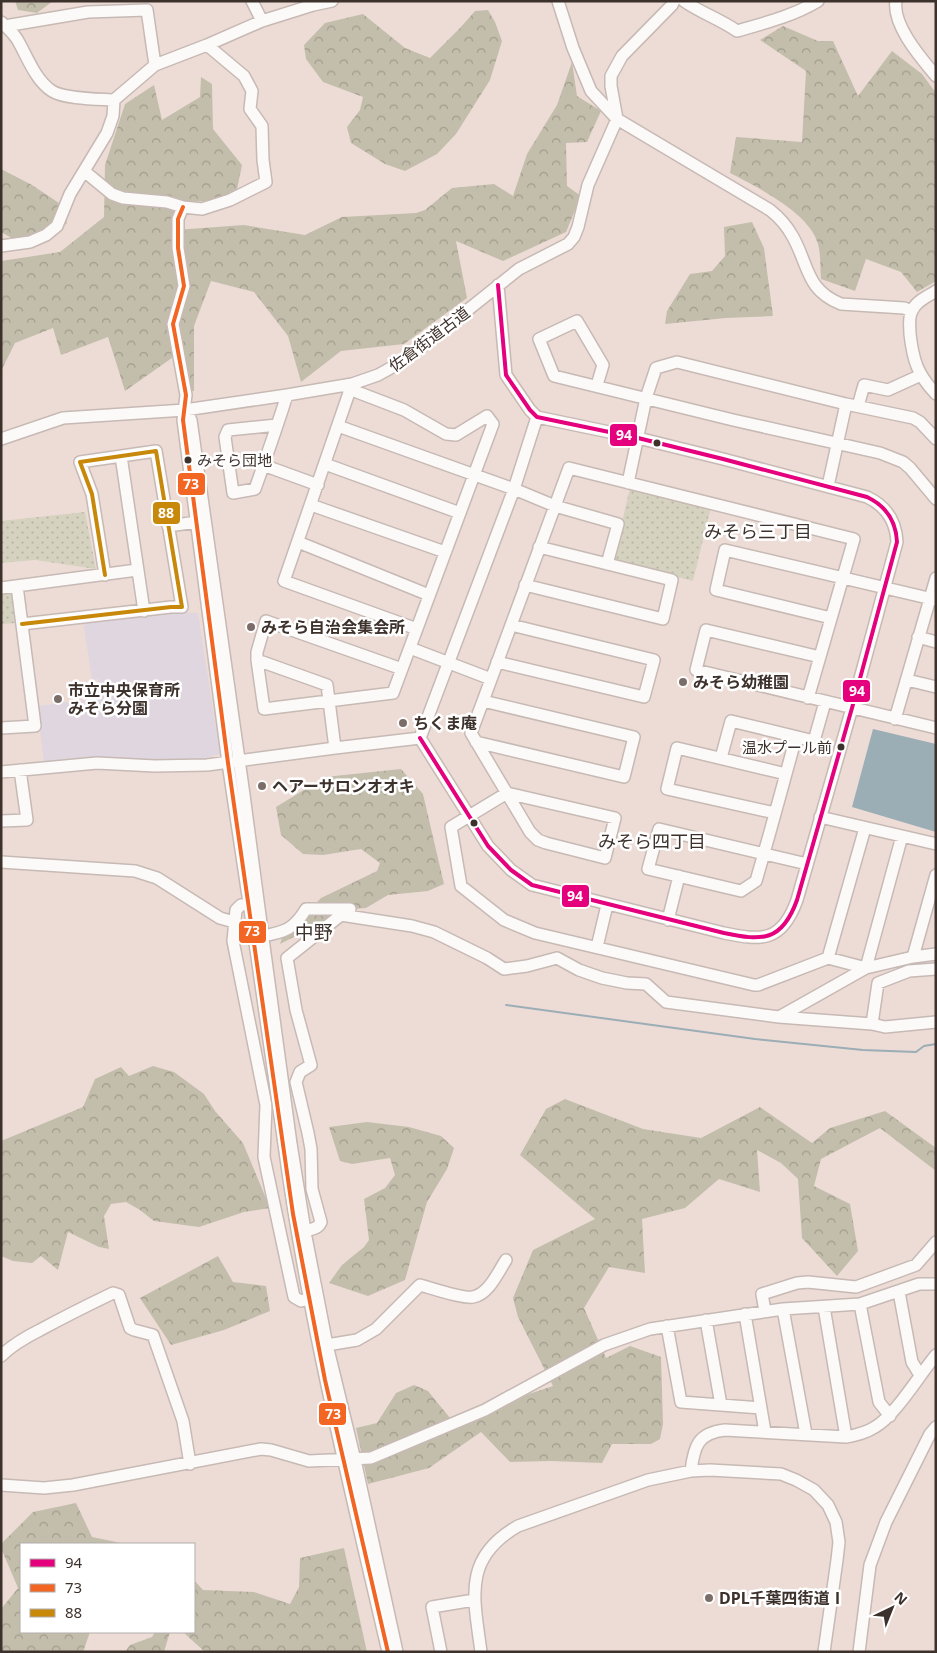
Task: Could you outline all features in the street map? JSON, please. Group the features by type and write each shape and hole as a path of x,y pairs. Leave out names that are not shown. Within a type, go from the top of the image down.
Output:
{"street":[{"path":"252,1 262,21"},
{"path":"3,24 16,38 38,77 52,91 85,98 114,100 155,65 262,21 332,1"},
{"path":"558,1 573,48 591,91 617,119 770,210 792,234 814,285 834,301 841,304 904,308 912,311"},
{"path":"617,119 610,86 615,66 622,56 674,1"},
{"path":"684,1 737,31 771,22 795,13 818,1"},
{"path":"886,1 891,10 896,7 900,25 919,55 936,76"},
{"path":"3,24 88,12 147,10 155,65"},
{"path":"84,170 112,194 122,198 167,202 182,207 202,208 230,200 266,182 262,126 250,109 252,91 244,76 207,45"},
{"path":"1,246 30,242 52,231 57,226 70,194 107,133 113,116 114,100"},
{"name":"佐倉街道古道","path":"1,439 63,418 185,410 352,384 378,375 405,360 519,269 568,244 574,237 578,227 588,185 617,119"},
{"path":"182,207 178,218 178,248 184,286 173,324 186,395 183,420 288,1144 327,1345 355,1460 397,1652"},
{"path":"420,738 488,846 522,880 532,885 668,920 750,938 762,938 785,924 792,915 852,708 897,542 892,518 875,501 828,486 638,438 538,417 530,410 506,375 498,286"},
{"path":"936,291 919,302 912,311 909,322 913,358 921,375 936,394"},
{"path":"598,386 603,365 577,321 539,339 554,376 880,453 903,462 935,495"},
{"path":"628,483 646,398 656,368 677,362 913,418 920,422 936,439"},
{"path":"828,486 838,443 852,405 864,384 888,390 921,375"},
{"path":"352,384 284,581 417,629"},
{"path":"352,384 357,392 404,410 446,434 456,435 487,416 493,424 410,648 402,669 393,692 264,709 257,652 266,621 402,669"},
{"path":"278,425 228,430 225,437 233,493 254,489 278,425 287,395"},
{"path":"185,410 191,420 234,762 249,904 260,942"},
{"path":"420,738 514,489 538,417"},
{"path":"338,426 514,489 555,506 618,524 607,564"},
{"path":"22,624 182,607 156,451 80,462 92,494 105,575"},
{"path":"121,456 144,610"},
{"path":"325,464 460,512"},
{"path":"263,465 318,485"},
{"path":"808,698 854,539 569,468 471,733 476,742 507,793 530,832 538,840 605,858 615,818 507,793 451,827 460,886 504,920 535,933 758,985 828,958 866,968"},
{"path":"311,505 445,552"},
{"path":"168,526 197,522"},
{"path":"298,542 429,595"},
{"path":"526,585 663,619 672,580 540,547"},
{"path":"831,618 716,590 726,550 933,599"},
{"path":"1,588 137,570"},
{"path":"895,718 918,638 933,599 936,578"},
{"path":"1,728 35,726 17,586"},
{"path":"497,662 644,697 654,660 511,625"},
{"path":"820,657 706,630 696,670 936,728"},
{"path":"918,638 936,642"},
{"path":"410,648 491,679"},
{"path":"257,660 327,685 335,748"},
{"path":"906,680 936,687"},
{"path":"476,742 624,777 634,738 483,701"},
{"path":"721,758 731,721 814,741 825,702"},
{"path":"796,736 764,854 756,881 741,891 648,869 659,829 764,854 807,864"},
{"path":"1,772 97,763 207,766 420,738"},
{"path":"775,813 667,789 677,748 786,774"},
{"path":"1,821 27,820 20,770"},
{"path":"820,817 936,844"},
{"path":"828,958 865,828"},
{"path":"866,968 902,836"},
{"path":"1,862 135,871 157,878 220,918 234,922"},
{"path":"913,957 936,875"},
{"path":"668,920 679,876"},
{"path":"249,904 241,905 236,910 234,941 266,1112 264,1157 294,1297 301,1300 308,1299"},
{"path":"597,947 607,905"},
{"path":"260,942 287,930 298,922 306,909 358,909 367,911 371,918"},
{"path":"305,1231 316,1228 321,1222 312,1189 311,1149 296,1082 300,1072 311,1065 296,1010 287,958 341,914 371,918 434,932 487,958 504,969 527,966 557,958 579,970 602,978 627,984 646,984 666,1002 779,1017 872,1024 885,1027 936,1022"},
{"path":"779,1017 866,968 913,957 936,954"},
{"path":"872,1024 878,983 909,971 936,969"},
{"path":"262,1088 296,1082"},
{"path":"288,1144 293,1214 308,1299 343,1461 388,1652"},
{"path":"765,1312 762,1294 802,1282 856,1288 916,1266 936,1242"},
{"path":"327,1345 357,1340 376,1329 420,1285 464,1297 473,1297 481,1294 492,1282 506,1260"},
{"path":"1,1485 44,1488 64,1486 190,1464 261,1449 310,1461 343,1461 371,1458 485,1410 604,1345 650,1329 783,1309 860,1304 919,1284 936,1284"},
{"path":"898,1292 912,1362 920,1375"},
{"path":"1,1356 28,1336 68,1314 113,1293 119,1294 130,1328 153,1335 182,1421 190,1464"},
{"path":"860,1304 879,1402 890,1416"},
{"path":"824,1307 846,1437"},
{"path":"783,1309 806,1434"},
{"path":"745,1314 765,1432"},
{"path":"706,1320 721,1405"},
{"path":"667,1326 681,1402 761,1408"},
{"path":"691,1470 693,1453 696,1446 706,1434 715,1431 846,1437 864,1433 877,1427 890,1416 936,1355"},
{"path":"859,1652 870,1566 886,1522 930,1434 936,1427"},
{"path":"481,1652 474,1600 476,1576 481,1563 495,1542 505,1534 518,1526 648,1480 691,1470 710,1470 781,1474 814,1490 828,1505 836,1522 839,1542 824,1652"},
{"path":"441,1652 432,1607 474,1600"}],"shaded area":[{"path":"630,488 711,507 693,581 613,560"},
{"path":"85,512 96,569 35,560 1,563 1,521"},
{"path":"14,590 18,623 1,624 1,591"},
{"path":"170,612 198,613 220,754 202,759 155,761 99,758 44,762 37,706 101,698 98,679 92,680 83,621"},
{"path":"873,729 936,744 936,832 852,807"}],"green space":[{"path":"15,1 53,1 37,13 18,10"},
{"path":"488,10 502,41 490,80 456,134 437,154 405,171 385,164 351,143 347,127 360,110 363,97 323,82 306,59 304,45 325,23 363,14 405,48 430,58 475,11"},
{"path":"783,26 818,41 833,41 858,96 892,51 922,74 936,93 936,281 917,292 901,272 866,259 855,291 821,279 818,244 805,222 768,193 730,173 736,137 802,142 806,71 760,40"},
{"path":"572,62 577,96 601,111 587,142 566,143 567,186 581,196 566,232 503,261 456,241 467,298 404,344 341,351 301,382 288,336 254,292 211,281 194,326 194,391 185,391 179,353 125,391 108,337 61,355 53,328 15,343 1,371 1,261 60,252 104,217 105,165 125,104 154,85 162,120 200,97 201,77 212,84 213,129 242,165 235,199 189,202 175,230 244,225 305,235 342,217 416,213 425,210 452,188 494,184 513,196 527,154 557,105"},
{"path":"1,169 32,185 62,205 67,223 51,238 17,241 1,232"},
{"path":"752,222 764,248 773,316 665,324 667,311 690,274 712,271 725,256 724,227"},
{"path":"401,769 423,794 444,884 428,891 388,895 366,908 341,910 333,917 280,944 282,938 321,898 377,871 380,863 361,849 323,855 303,854 281,835 276,807 325,777"},
{"path":"153,1066 174,1072 204,1094 215,1111 243,1143 270,1208 244,1212 199,1227 154,1221 126,1202 111,1204 104,1216 109,1249 99,1247 68,1232 58,1270 41,1256 32,1263 13,1261 1,1256 1,1141 83,1107 95,1079 121,1067 129,1076"},
{"path":"565,1099 643,1129 701,1138 760,1107 812,1143 830,1128 885,1111 936,1148 936,1171 880,1128 821,1159 814,1186 850,1204 858,1251 837,1276 802,1238 798,1179 781,1163 757,1150 760,1192 719,1179 685,1208 642,1219 645,1273 609,1267 584,1308 606,1358 630,1346 661,1357 663,1424 660,1439 651,1444 612,1444 602,1463 510,1462 481,1432 429,1468 368,1484 356,1428 377,1423 396,1393 414,1385 428,1391 450,1418 466,1415 553,1386 518,1317 513,1298 533,1250 595,1219 520,1155 546,1109"},
{"path":"367,1122 409,1127 441,1136 454,1148 447,1169 427,1202 405,1280 368,1296 329,1283 342,1265 364,1247 369,1240 364,1199 385,1188 395,1175 390,1158 352,1164 340,1161 329,1127"},
{"path":"218,1256 233,1282 266,1286 270,1311 224,1330 171,1345 140,1298"},
{"path":"76,1503 92,1537 121,1543 20,1543 20,1633 90,1633 83,1652 1,1652 1,1609 18,1588 1,1544 33,1512"},
{"path":"344,1548 367,1652 205,1652 184,1633 195,1633 195,1581 203,1590 254,1592 290,1604 299,1587 300,1558"},
{"path":"154,1633 170,1633 164,1652 125,1652 130,1645 152,1637"}],"waterway":[{"path":"506,1005 755,1039 863,1050 916,1052 924,1046 936,1044"}],"transit line":[{"name":"73","path":"183,207 178,219 178,248 184,286 173,324 186,395 183,420 228,763 293,1214 325,1380 388,1652"},
{"name":"94","path":"420,738 488,846 511,870 532,885 737,936 760,937 769,935 785,924 797,900 897,542 895,527 889,515 880,505 867,497 638,438 537,417 506,375 498,285"},
{"name":"88","path":"22,624 182,607 156,451 80,462 92,494 105,575"}],"place":[{"name":"みそら団地","path":"188,460"},
{"name":"みそら自治会集会所","path":"251,627"},
{"name":"みそら幼稚園","path":"683,682"},
{"name":"市立中央保育所 みそら分園","path":"58,699"},
{"name":"ちくま庵","path":"403,723"},
{"name":"温水プール前","path":"841,747"},
{"name":"ヘアーサロンオオキ","path":"262,786"},
{"name":"DPL千葉四街道Ⅰ","path":"709,1598"}],"district":[{"name":"みそら三丁目","path":"758,532"},
{"name":"みそら四丁目","path":"652,842"},
{"name":"中野","path":"314,932"}]}
